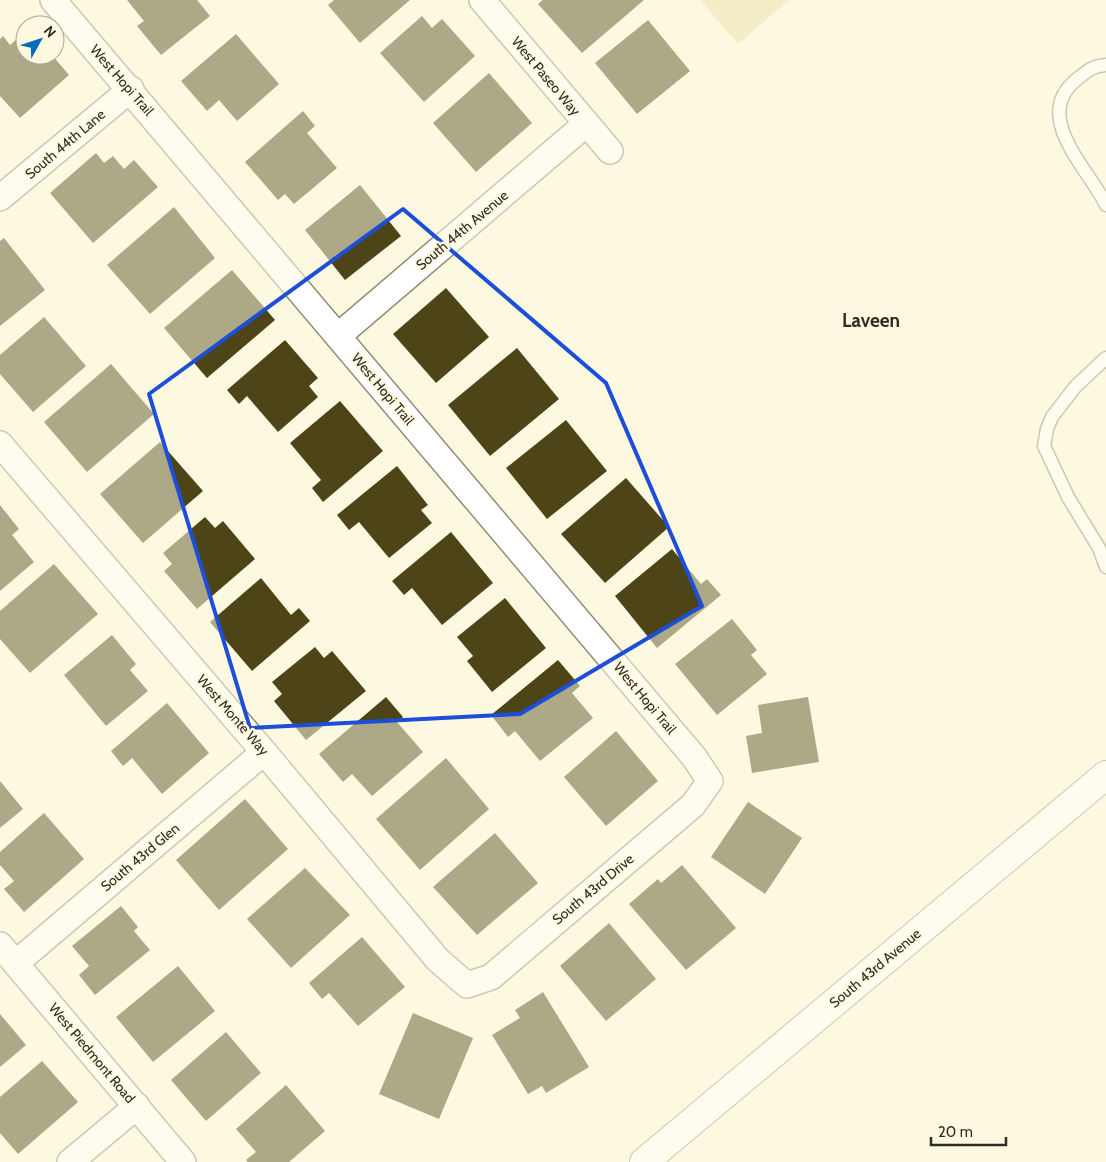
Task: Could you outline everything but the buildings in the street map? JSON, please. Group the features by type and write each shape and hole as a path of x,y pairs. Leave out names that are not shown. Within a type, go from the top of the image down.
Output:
{"street":[{"name":"West Hopi Trail","path":"53,0 694,757 710,781"},
{"name":"West Paseo Way","path":"482,0 610,151"},
{"name":"South 44th Lane","path":"0,198 130,89"},
{"name":"South 44th Avenue","path":"338,336 586,124"},
{"name":"West Monte Way","path":"0,444 264,752 438,960 467,985"},
{"name":"South 43rd Glen","path":"8,954 264,752"},
{"name":"South 43rd Avenue","path":"644,1162 1106,775"},
{"name":"South 43rd Drive","path":"467,985 491,976 693,805 710,781"},
{"name":"West Piedmont Road","path":"8,954 183,1162"},
{"path":"70,1162 137,1106"}],"lane":[{"path":"1106,65 1094,66 1069,86 1060,102 1060,125 1080,166 1106,205"},
{"path":"1106,358 1075,387 1052,417 1047,429 1044,446 1068,497 1098,548 1106,567"}],"highlighted area":[{"path":"403,209 606,383 702,606 520,714 250,728 149,394"}],"shaded area":[{"path":"700,0 789,0 738,44"}],"district":[{"name":"Laveen","path":"871,320"}]}
